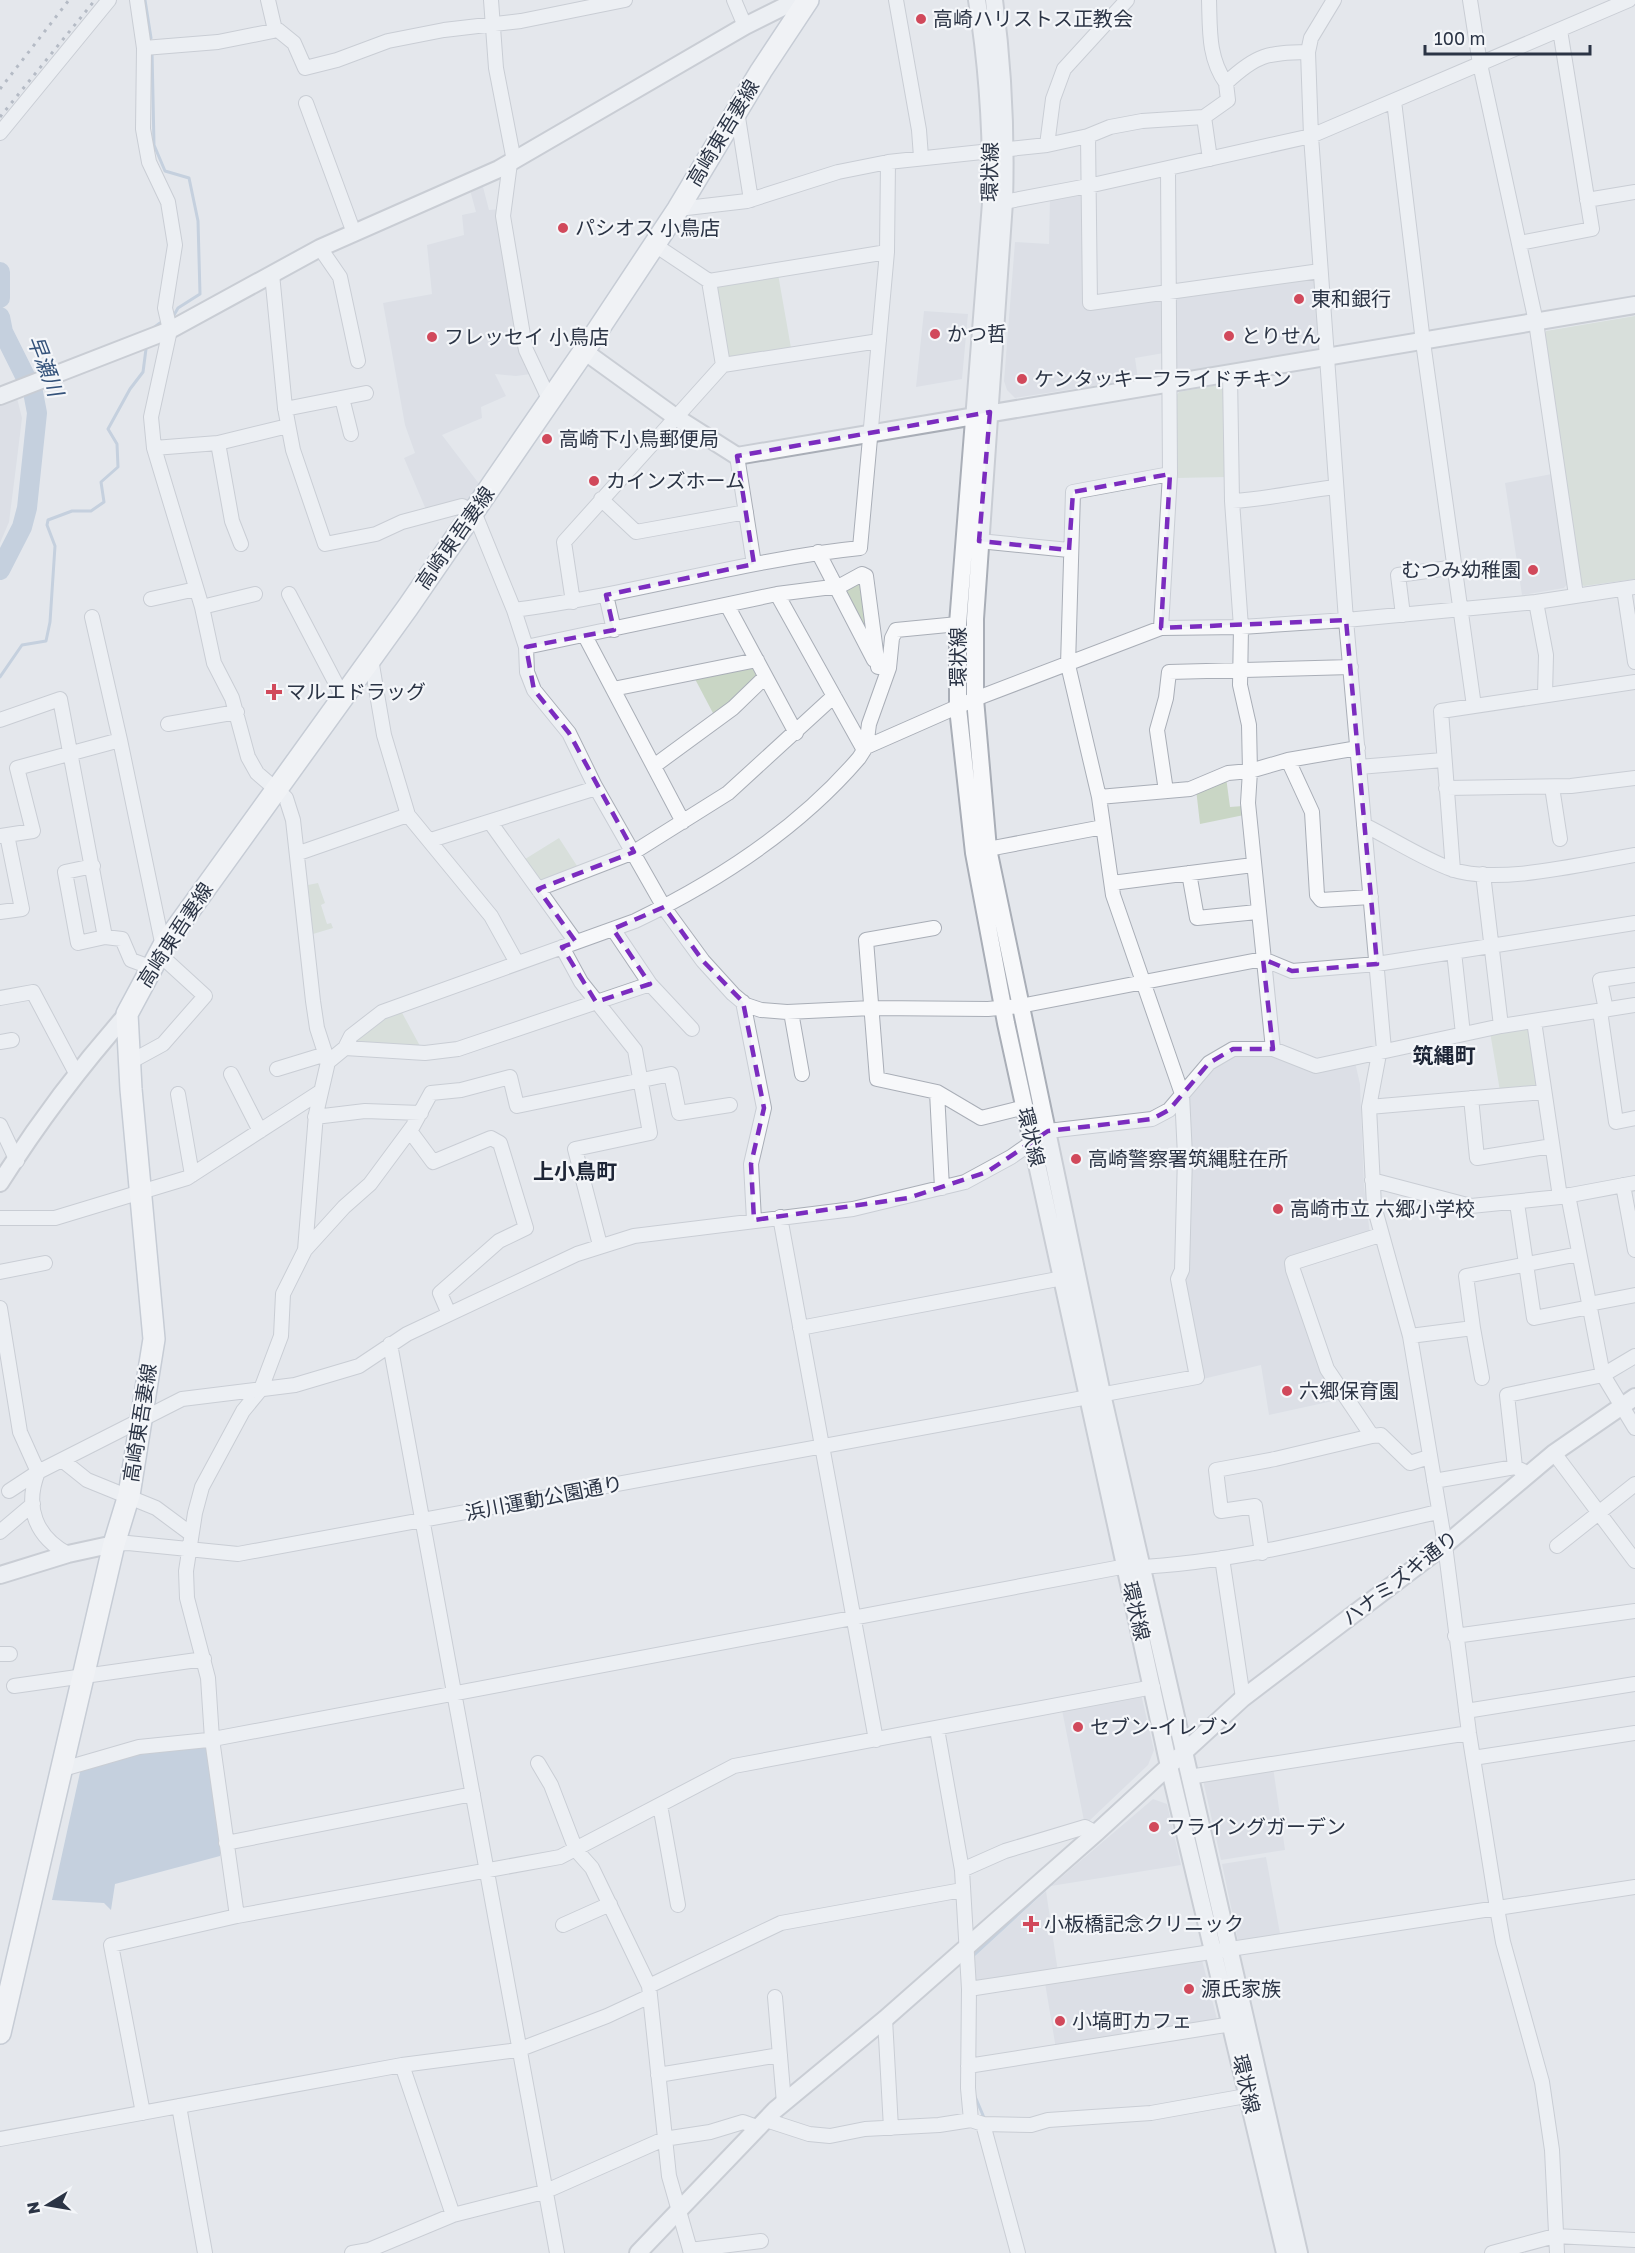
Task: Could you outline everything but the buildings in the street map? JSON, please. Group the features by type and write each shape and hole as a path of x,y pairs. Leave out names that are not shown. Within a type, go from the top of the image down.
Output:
{"main road":[{"name":"高崎東吾妻線","path":"0,2032 114,1544 129,1495 154,1339 127,1014 157,956 474,512 584,351 678,209 808,0"}],"street":[{"path":"0,133 109,0"},
{"path":"137,0 144,48 143,129 149,162 168,201 175,245 165,308 170,330 151,417 154,448 202,607 214,663 237,712 248,757 257,773 286,798 298,853 317,1028 327,1058 315,1117 305,1250"},
{"path":"268,0 275,30"},
{"path":"491,0 502,111 512,162 503,216 526,350 550,401"},
{"path":"549,0 552,15"},
{"path":"144,48 218,42 275,30 287,34 294,43 305,68 337,60 388,41 552,15 625,0"},
{"path":"734,0 745,26"},
{"path":"0,396 170,330 320,248 512,162 745,26 797,0"},
{"path":"896,0 920,130 921,157"},
{"name":"環状線","path":"977,0 999,150 990,214 973,415 958,624 958,708 974,853 1003,1008 1063,1278 1096,1395"},
{"name":"環状線","path":"994,0 999,150 1004,202 975,619 975,699 988,849 1048,1131 1096,1395 1134,1568 1184,1752 1232,2024 1255,2094 1286,2253"},
{"path":"1047,145 1053,99 1064,69 1126,0"},
{"path":"678,209 751,200 838,172 888,162 1047,145 1088,136 1110,127 1142,121 1204,117 1228,100 1226,83 1220,74 1210,43 1209,0"},
{"path":"1334,0 1311,38 1308,52 1311,136 1326,358 1350,668 1377,964 1382,1052 1369,1107 1372,1180 1380,1235 1410,1336 1444,1545 1469,1733 1503,1942 1542,2082 1552,2150 1557,2253"},
{"path":"1470,0 1480,64 1536,322 1576,595"},
{"path":"1004,202 1168,169 1311,136 1629,0"},
{"path":"1520,243 1592,230 1560,30"},
{"path":"1226,83 1247,63 1272,53 1308,52"},
{"path":"1394,101 1423,342 1474,706"},
{"path":"306,103 354,233"},
{"path":"737,111 751,200"},
{"path":"1204,117 1210,159"},
{"path":"1088,136 1090,303 1320,271"},
{"path":"514,610 573,602 818,552 860,548 887,252 888,162"},
{"path":"1161,628 1170,474 1168,169"},
{"path":"1587,200 1635,192"},
{"path":"655,245 709,281 887,252"},
{"path":"320,248 340,278 358,362"},
{"path":"272,274 288,426 293,450 326,544 376,534 402,522 462,506 474,512 514,610 526,646 527,672 534,690 569,733 596,788 664,907 703,961 743,1002 761,1010 791,1012 872,1008 1003,1008 1142,984 1263,959 1292,971 1377,964 1635,923"},
{"path":"709,281 723,365"},
{"path":"584,351 674,417 737,456 1635,305"},
{"path":"573,602 564,542 723,365 879,341"},
{"path":"1230,374 1232,501 1241,627 1240,685 1249,724 1248,803 1257,912 1273,1049"},
{"path":"285,410 366,393"},
{"path":"342,398 351,434"},
{"path":"154,448 218,443 288,426"},
{"path":"218,443 232,521 241,544"},
{"path":"737,456 754,564"},
{"path":"1170,474 1073,492 1069,550 1068,665 1099,797 1112,883 1142,984 1182,1094"},
{"path":"1232,501 1276,498 1296,492 1336,487"},
{"path":"601,499 636,532 746,512"},
{"path":"979,541 1069,550"},
{"path":"818,552 878,667"},
{"path":"1402,615 1398,575 1456,567"},
{"path":"526,646 614,630 777,594 840,586 862,574 866,576 878,667 883,684"},
{"path":"345,1048 351,1036 382,1012 613,929 664,907 764,846 844,776 865,749 975,699 1161,628 1241,627 1346,620 1536,602 1630,588 1635,662"},
{"path":"151,599 196,589"},
{"path":"202,607 255,594"},
{"path":"289,594 343,697"},
{"path":"777,594 865,749"},
{"path":"606,595 614,630"},
{"path":"1536,602 1546,655 1545,695"},
{"path":"727,605 796,732"},
{"path":"92,617 120,740 157,956 205,996 163,1044 130,1062"},
{"path":"865,749 869,724 889,668 892,638 896,630 958,624"},
{"path":"585,636 683,822"},
{"path":"370,659 384,735 408,815 431,840 491,916 517,963"},
{"path":"613,689 757,660"},
{"path":"1166,791 1157,730 1166,698 1169,672 1350,668"},
{"path":"654,766 733,708 765,677"},
{"path":"1453,870 1441,711 1635,682"},
{"path":"538,889 634,852 728,793 834,696"},
{"path":"0,720 60,699 105,937"},
{"path":"168,724 237,712"},
{"path":"0,912 22,909 4,835 33,831 17,768 120,740"},
{"path":"1099,797 1190,789 1228,773 1250,771 1288,760 1358,748"},
{"path":"1288,760 1312,812 1317,895 1321,900 1371,897"},
{"path":"1359,767 1443,760"},
{"path":"1446,788 1552,787 1635,778"},
{"path":"1552,787 1560,839"},
{"path":"431,840 596,788"},
{"path":"298,853 408,815"},
{"path":"489,822 576,942"},
{"path":"1364,825 1453,870 1483,874 1524,873 1635,855"},
{"path":"988,849 1103,827"},
{"path":"1112,883 1253,865"},
{"path":"93,866 65,872 78,943 105,937 122,939 131,960 157,956"},
{"path":"1189,873 1197,918 1257,912"},
{"path":"1483,874 1501,1026"},
{"path":"934,928 866,940 878,1079 937,1092 981,1118 1017,1109"},
{"path":"613,929 650,984 692,1029"},
{"path":"562,947 581,982 635,1050 643,1080 650,1133 575,1149 600,1245"},
{"path":"1454,952 1463,1034"},
{"path":"1635,975 1600,980 1616,1122 1635,1118"},
{"path":"277,1069 327,1058 345,1048 425,1053 458,1049 650,984"},
{"path":"0,998 33,992 77,1075"},
{"path":"743,1002 764,1108 752,1164 754,1220"},
{"path":"9,1491 38,1472 182,1399 295,1385 359,1366 390,1344 449,1314 600,1245 634,1236 854,1209 965,1182 987,1172 1048,1131 1152,1119 1169,1110 1209,1063 1233,1049 1273,1049 1316,1066 1501,1026 1635,1005"},
{"path":"791,1012 802,1074"},
{"path":"0,1183 17,1161 42,1118 77,1075 86,1060 127,1014"},
{"path":"1534,1021 1552,1146 1579,1254 1602,1375 1635,1428"},
{"path":"231,1074 260,1131"},
{"path":"237,1916 212,1739 204,1659 194,1631 187,1598 186,1571 191,1534 202,1487 243,1411 261,1389 281,1336 283,1294 305,1250 344,1207 370,1184 410,1131 431,1093 461,1090 510,1077 517,1106 672,1074 679,1113 730,1105"},
{"path":"0,1218 55,1218 141,1191 165,1186 192,1175 320,1092"},
{"path":"937,1092 942,1188"},
{"path":"1369,1107 1545,1092"},
{"path":"178,1094 192,1175"},
{"name":"浜川運動公園通り","path":"0,1575 68,1554 114,1544 128,1543 238,1554 1197,1377 1178,1279 1182,1270 1185,1156 1182,1094"},
{"path":"1471,1098 1477,1158 1552,1146"},
{"path":"315,1117 364,1111 421,1113"},
{"path":"0,1125 17,1161"},
{"path":"410,1131 433,1162 491,1138 500,1143 526,1228 499,1241 440,1293 449,1314"},
{"path":"1372,1180 1471,1206 1517,1203 1629,1184 1635,1250"},
{"path":"1517,1203 1524,1264 1534,1318 1635,1295"},
{"path":"780,1217 876,1740"},
{"path":"1372,1436 1327,1369 1292,1263 1380,1235"},
{"path":"1482,1378 1466,1276 1579,1254"},
{"path":"0,1272 45,1263"},
{"path":"800,1328 1063,1278"},
{"path":"0,1308 20,1432 38,1472 33,1485 33,1504 43,1536 50,1544 68,1554"},
{"path":"1410,1336 1473,1328"},
{"path":"390,1344 557,2253"},
{"path":"1434,1480 1522,1470 1507,1395 1602,1375 1635,1356"},
{"name":"ハナミズキ通り","path":"638,2253 783,2103 885,2019 967,1947 1243,1698 1444,1545 1522,1470 1554,1453 1635,1397"},
{"path":"1262,1553 1255,1506 1221,1510 1216,1470 1275,1460 1381,1434 1410,1463 1429,1457"},
{"path":"1554,1453 1635,1561"},
{"path":"62,1460 87,1480 129,1495 156,1508 191,1534"},
{"path":"1557,1545 1635,1484"},
{"path":"0,1532 33,1504"},
{"path":"63,1769 139,1747 212,1739 853,1618 1134,1568 1262,1553 1438,1512"},
{"path":"1222,1558 1243,1698"},
{"name":"環状線","path":"1134,1568 1153,1687 1169,1766 1299,2253"},
{"path":"1455,1636 1635,1611"},
{"path":"14,1686 84,1678 204,1659"},
{"path":"1466,1711 1635,1684"},
{"path":"143,2113 111,1945 237,1916 560,1857 734,1766 1153,1687"},
{"path":"938,1729 962,1870 969,1989 968,2066 977,2122 1018,2253"},
{"path":"1189,1777 1469,1733"},
{"path":"1473,1758 1635,1733"},
{"path":"538,1763 551,1785 576,1850 592,1868 650,1991 669,2176 690,2252 761,2241"},
{"path":"226,1843 473,1794"},
{"path":"660,1805 678,1905"},
{"path":"962,1870 1005,1851 1085,1827 1096,1833"},
{"path":"969,1989 1635,1887"},
{"path":"0,2139 402,2065 518,2050 608,2016 650,1991 781,1923 963,1890"},
{"path":"563,1925 610,1904"},
{"path":"775,1997 783,2103"},
{"path":"885,2019 891,2128"},
{"path":"968,2066 1232,2024"},
{"path":"658,2075 780,2055"},
{"path":"402,2065 453,2215"},
{"path":"352,2253 369,2250 453,2215 544,2192 664,2139 719,2130 743,2122 762,2123 809,2134 830,2136 848,2131 977,2122 1031,2125 1048,2120 1151,2113 1255,2094"},
{"path":"179,2106 205,2253"},
{"path":"1492,2253 1555,2236 1635,2240"}],"highlighted area":[{"path":"990,412 979,541 1069,550 1073,492 1170,474 1161,628 1346,620 1377,964 1292,971 1263,959 1273,1049 1233,1049 1209,1063 1169,1110 1152,1119 1048,1131 987,1172 908,1198 754,1220 751,1164 764,1108 743,1002 703,961 664,907 613,929 650,984 596,1002 562,947 576,942 538,889 634,852 569,733 534,690 526,647 614,630 606,595 754,564 737,456"}],"shaded area":[{"path":"482,183 489,210 500,209 531,374 516,376 495,374 506,396 481,407 482,418 442,435 480,485 466,503 427,512 404,458 415,453 405,425 383,303 432,294 427,245 464,235 462,215 476,212 470,190"},
{"path":"1084,189 1084,303 1159,298 1164,303 1164,353 1135,358 1138,379 1015,398 1007,390 1004,381 1015,242 1049,244 1050,197"},
{"path":"1312,276 1318,280 1322,345 1316,350 1179,372 1174,369 1174,302 1178,296"},
{"path":"924,311 968,314 962,379 916,387"},
{"path":"17,398 22,418 9,522 0,543 0,404"},
{"path":"1552,474 1568,583 1564,588 1522,595 1505,483"},
{"name":"高崎市立 六郷小学校","path":"1239,1054 1274,1054 1311,1068 1355,1062 1360,1084 1364,1187 1370,1234 1288,1262 1342,1399 1269,1415 1261,1365 1203,1379 1184,1279 1186,1098 1217,1062"},
{"path":"1141,1694 1154,1750 1148,1765 1088,1822 1084,1821 1062,1710"},
{"path":"1273,1767 1285,1850 1221,1860 1203,1780"},
{"path":"1153,1799 1167,1804 1181,1865 1051,1886"},
{"path":"1266,1857 1281,1939 1239,1945 1222,1864"},
{"name":"小板橋記念クリニック","path":"1046,1891 1058,1972 976,1985 974,1957"},
{"path":"1202,1960 1218,2023 1056,2049 1045,1983"}],"green space":[{"path":"778,274 791,348 730,359 725,355 714,290 718,284"},
{"path":"1635,316 1635,579 1584,586 1578,583 1543,339 1546,331"},
{"path":"1223,384 1227,388 1228,477 1175,478 1174,399 1179,392"},
{"path":"860,580 872,645 844,589"},
{"path":"754,665 759,674 758,680 714,715 695,679"},
{"path":"1226,777 1230,807 1243,806 1244,815 1200,824 1196,789"},
{"path":"559,838 579,869 542,884 522,861"},
{"path":"318,883 325,903 321,905 327,924 331,923 333,928 313,934 308,885"},
{"path":"400,1009 420,1046 356,1045 354,1040 367,1028"},
{"path":"1526,1027 1530,1030 1537,1083 1533,1089 1500,1091 1490,1032"}],"water":[{"path":"207,1743 223,1839 220,1856 115,1884 111,1910 104,1903 52,1900 81,1768 138,1750"}],"waterway":[{"path":"145,0 151,38"},
{"path":"152,51 154,145 165,171 189,178 198,221 200,294 178,308 174,315"},
{"name":"早瀬川","path":"0,272 0,298"},
{"name":"早瀬川","path":"0,317 3,332 33,392 37,413 27,508 22,527 0,570"},
{"path":"152,329 160,323"},
{"path":"0,677 22,645 46,641 50,622 55,546 47,525 48,520 72,511 91,511 104,502 101,482 118,467 117,444 108,429 130,389 143,372 146,349"},
{"path":"973,1956 1052,1883"},
{"path":"974,2094 985,2120"}],"railway":[{"path":"0,89 69,0"},
{"path":"0,117 95,0"}],"place":[{"name":"高崎ハリストス正教会","path":"921,19"},
{"name":"パシオス 小鳥店","path":"563,228"},
{"name":"東和銀行","path":"1299,299"},
{"name":"かつ哲","path":"935,334"},
{"name":"とりせん","path":"1229,336"},
{"name":"フレッセイ 小鳥店","path":"432,337"},
{"name":"ケンタッキーフライドチキン","path":"1022,379"},
{"name":"高崎下小鳥郵便局","path":"547,439"},
{"name":"カインズホーム","path":"594,481"},
{"name":"むつみ幼稚園","path":"1533,570"},
{"name":"マルエドラッグ","path":"274,692"},
{"name":"高崎警察署筑縄駐在所","path":"1076,1159"},
{"name":"高崎市立 六郷小学校","path":"1278,1209"},
{"name":"六郷保育園","path":"1287,1391"},
{"name":"セブン-イレブン","path":"1078,1727"},
{"name":"フライングガーデン","path":"1154,1827"},
{"name":"小板橋記念クリニック","path":"1031,1924"},
{"name":"源氏家族","path":"1189,1989"},
{"name":"小塙町カフェ","path":"1060,2021"}],"district":[{"name":"筑縄町","path":"1444,1056"},
{"name":"上小鳥町","path":"575,1172"}]}
